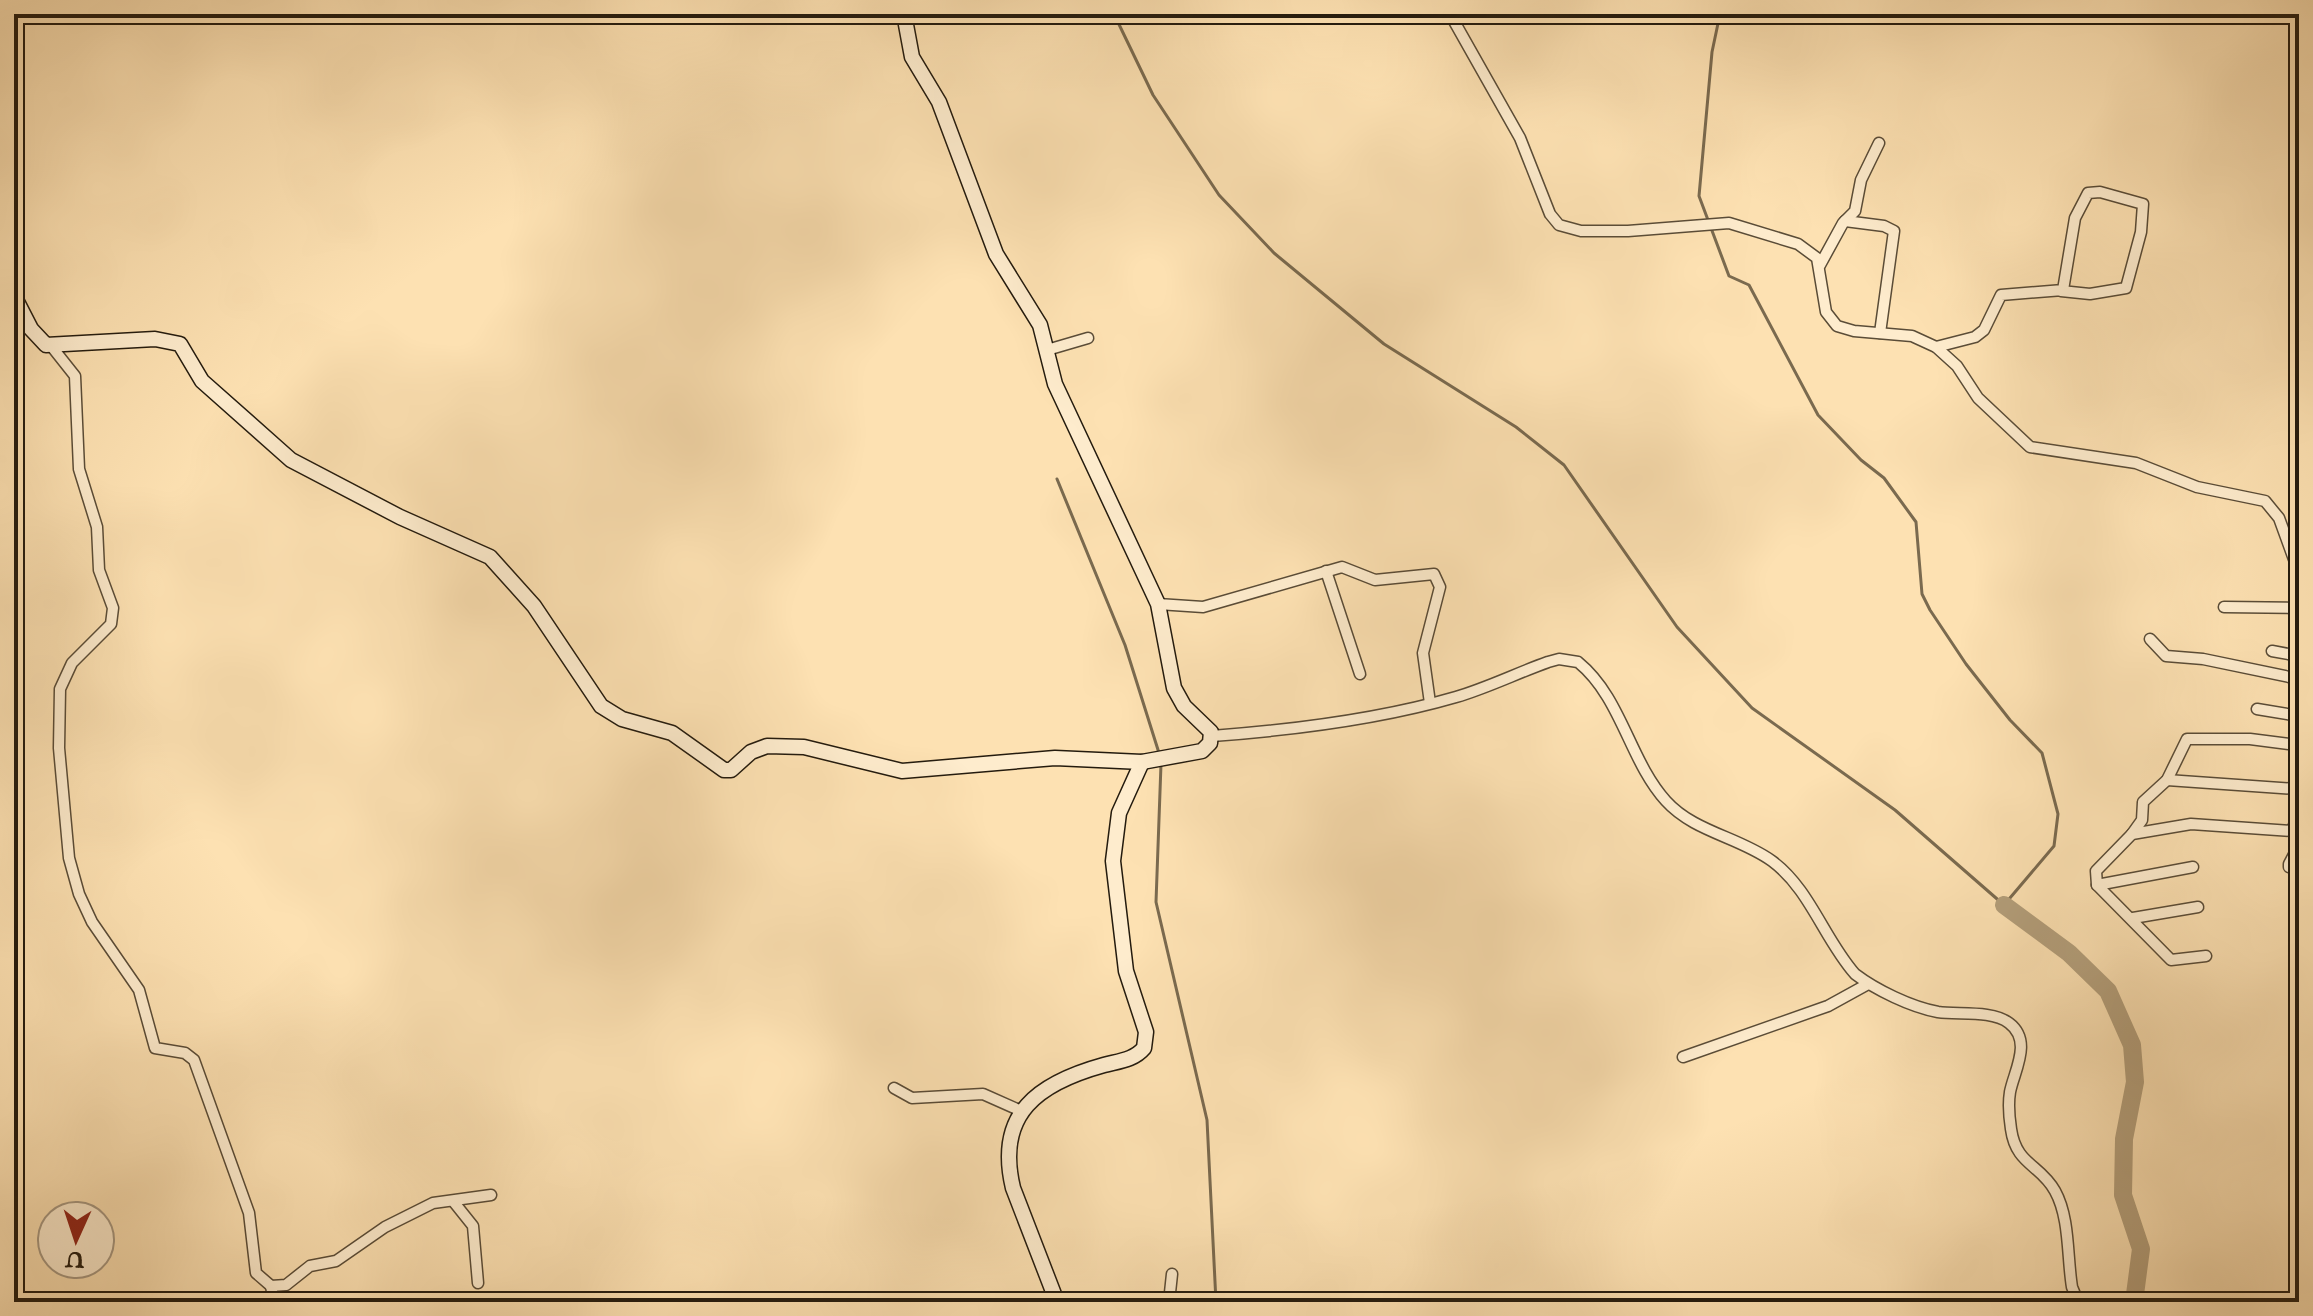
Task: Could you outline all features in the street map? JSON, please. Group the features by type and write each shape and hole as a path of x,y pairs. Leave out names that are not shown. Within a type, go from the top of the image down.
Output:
{"street":[{"path":"904,14 912,57 939,102 996,254 1035,316 1058,392 1158,604 1174,688 1184,706 1207,726 1212,736"},
{"path":"1450,14 1520,138 1550,214 1559,225 1581,231 1724,223 1798,244 1813,253 1820,265 1823,303 1832,323 1844,329 1912,336 1936,347 1957,366 1978,398 2030,447 2136,463 2197,487 2265,501 2279,518 2299,573"},
{"path":"1820,265 1845,221 1855,211 1861,180 1879,143"},
{"path":"1936,347 1980,333 1988,325 1999,297 2005,293 2061,291 2090,294 2126,288 2141,232 2143,204 2100,192 2088,193 2075,218 2065,286 2061,291"},
{"path":"1845,221 1884,226 1894,231 1880,333"},
{"path":"14,296 31,329 41,342 52,347 75,376 79,469 97,527 99,570 113,608 111,624 72,663 60,689 61,784 72,875 92,922 139,990 155,1048 185,1053 194,1060 249,1213 256,1273 271,1286 274,1302"},
{"path":"1047,350 1088,338"},
{"path":"52,347 144,339 172,340 180,344 202,381 291,460 408,521 490,557 534,606 601,706 622,719 672,733 724,770 737,766 759,748 778,745 804,747 902,771 1055,758 1154,760 1206,749 1212,736"},
{"path":"1158,604 1203,607 1342,567 1383,581 1437,575 1440,587 1424,645 1430,703"},
{"path":"1326,571 1360,674"},
{"path":"2224,607 2299,608"},
{"path":"2150,639 2166,656 2203,659 2299,679"},
{"path":"2272,651 2299,656"},
{"path":"1212,736 1338,722 1468,693 1559,659 1578,662 1610,702 1638,759 1665,800 1689,820 1771,860 1789,877 1839,956 1868,984 1934,1011 1995,1018 2008,1022 2015,1030 2021,1055 2009,1105 2011,1134 2020,1156 2056,1193 2072,1287 2078,1302"},
{"path":"2132,834 2191,824 2292,831 2298,716 2257,709"},
{"path":"2206,956 2171,960 2133,918 2097,885 2096,871 2142,820 2143,802 2167,780 2187,739 2250,739 2297,745"},
{"path":"1057,1302 1043,1272 1011,1179 1011,1138 1019,1110 1066,1078 1134,1057 1144,1048 1146,1032 1126,971 1113,861 1119,813 1154,760"},
{"path":"2167,780 2296,789"},
{"path":"2299,845 2289,867 2299,868"},
{"path":"2097,885 2193,867"},
{"path":"2133,918 2198,907"},
{"path":"1683,1057 1828,1006 1868,984"},
{"path":"894,1088 912,1098 978,1093 1019,1110"},
{"path":"271,1286 286,1285 310,1266 336,1261 426,1206 491,1195"},
{"path":"453,1201 473,1226 478,1283"},
{"path":"1169,1302 1172,1274"}],"waterway":[{"path":"1114,14 1153,95 1219,195 1274,253 1384,344 1516,427 1564,465 1677,627 1752,708 1895,810 2004,905 2054,846 2058,814 2042,753 2010,720 1966,664 1930,610 1922,594 1916,522 1884,478 1861,460 1818,415 1749,285 1729,276 1699,196 1712,52 1720,14"},
{"path":"2296,14 2299,18"},
{"path":"1057,479 1125,645 1159,753"},
{"path":"1161,764 1156,902 1207,1120 1216,1302"},
{"path":"2004,905 2069,953 2108,991 2132,1045 2135,1082 2124,1139 2123,1195 2141,1249 2134,1302"}]}
